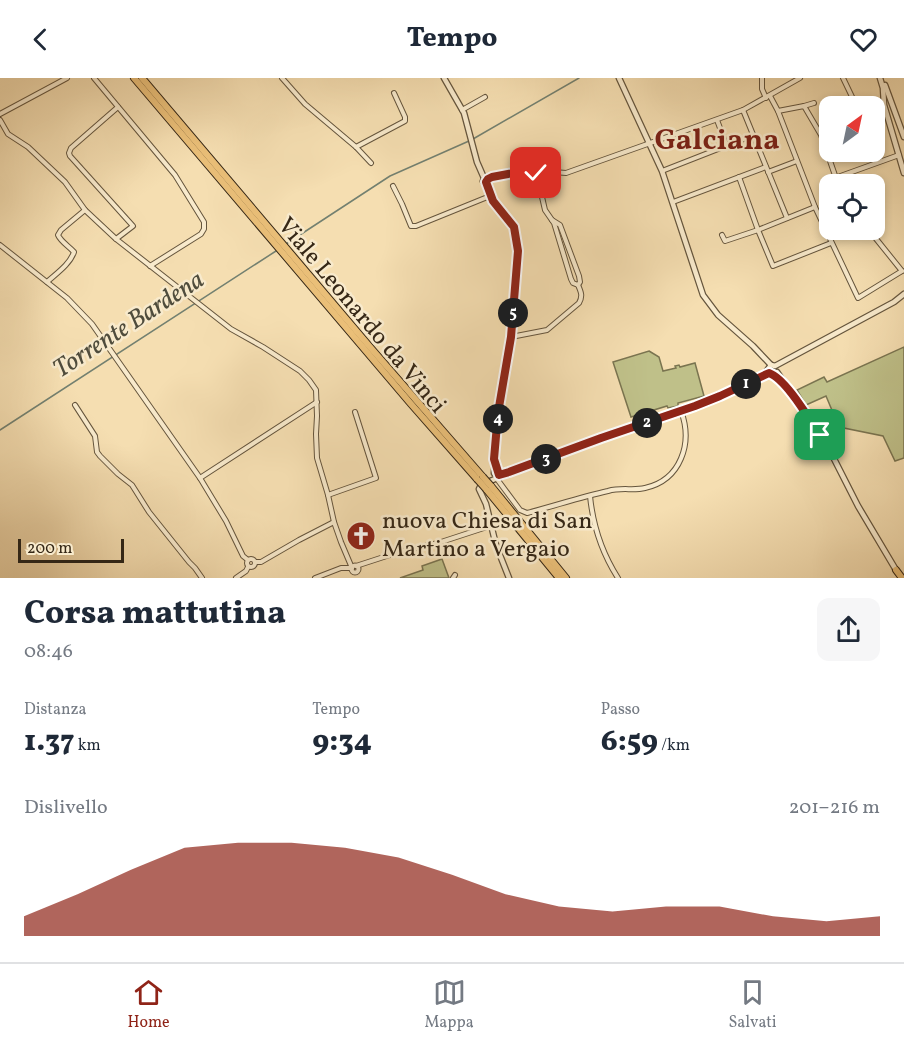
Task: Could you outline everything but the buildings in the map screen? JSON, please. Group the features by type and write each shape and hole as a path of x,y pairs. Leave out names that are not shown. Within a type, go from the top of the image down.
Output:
{"main road":[{"name":"Viale Leonardo da Vinci","path":"134,78 404,395 492,478 559,578"},
{"name":"Viale Leonardo da Vinci","path":"143,79 370,347 492,478 566,578"},
{"path":"896,570 901,578"}],"street":[{"path":"0,114 67,78"},
{"path":"94,78 175,175 204,222 201,234 150,266"},
{"path":"282,78 304,104 356,147 371,163"},
{"path":"444,78 462,110 477,162 486,180 490,196 512,223 516,232 518,264 511,337 498,413 492,478 525,513 622,488 646,488 673,472 685,451 687,436 681,411"},
{"path":"619,78 662,171 704,295 718,315 753,346 784,384 828,447 858,506 896,570"},
{"path":"762,78 762,89 778,111 814,207 858,298 904,272 877,240"},
{"path":"486,180 530,170 566,173 743,110 801,78"},
{"path":"843,78 852,96"},
{"path":"880,78 890,97 904,137"},
{"path":"880,78 885,108 904,173"},
{"path":"356,147 405,121 394,93"},
{"path":"462,110 485,97"},
{"path":"778,111 814,103"},
{"path":"804,106 821,135 834,174"},
{"path":"116,239 133,226 69,153 71,148 118,107"},
{"path":"743,110 787,218"},
{"path":"0,120 10,136 31,149 65,182 85,210 116,239 231,329 263,346 300,371 309,380 316,390 317,458 334,522 348,560 357,571"},
{"path":"717,120 727,147"},
{"path":"662,171 754,135"},
{"path":"846,174 899,155"},
{"path":"768,172 797,161"},
{"path":"673,202 766,167"},
{"path":"511,337 547,330 579,303 581,294 578,285 579,276 558,226 545,210 536,171"},
{"path":"538,184 546,172"},
{"path":"739,177 773,267 831,243"},
{"path":"393,186 411,226 490,196"},
{"path":"722,235 725,241 814,207"},
{"path":"47,282 74,255 72,249 59,239 58,235 85,210"},
{"path":"558,226 571,279 578,285"},
{"path":"0,245 81,311 92,324 200,478 226,521 243,556 248,560 261,562 334,522"},
{"path":"509,578 490,526 480,486 492,478 720,396 772,371 786,361 894,302 904,294"},
{"path":"200,478 317,402"},
{"path":"75,405 95,436 97,452 132,486 156,521 202,578"},
{"path":"328,495 376,478 355,412"},
{"path":"590,496 597,532 610,566 618,578"},
{"path":"341,568 357,571 369,563 399,552 438,543 490,526"},
{"path":"248,560 246,564 248,567"},
{"path":"315,578 341,568 348,560"},
{"path":"236,578 248,567 252,567 255,562"}],"green space":[{"path":"904,347 904,458 895,461 883,436 839,427 826,396 806,405 797,390 824,377 827,382"},
{"path":"649,351 659,357 663,371 679,365 680,367 695,363 704,396 678,403 678,406 668,408 667,406 631,417 613,362"},
{"path":"442,559 449,578 400,578 423,570 422,566"}],"waterway":[{"name":"Torrente Bardena","path":"473,139 579,78"},
{"name":"Torrente Bardena","path":"286,244 390,176 469,141"},
{"name":"Torrente Bardena","path":"0,430 276,251"}],"place":[{"name":"nuova Chiesa di San Martino a Vergaio","path":"361,536"}],"district":[{"name":"Galciana","path":"717,141"}],"route":[{"path":"536,173 530,170 492,177 486,182 493,201 514,227 518,251 511,337 498,413 494,459 499,475 695,406 769,373 784,384 820,435"}]}
